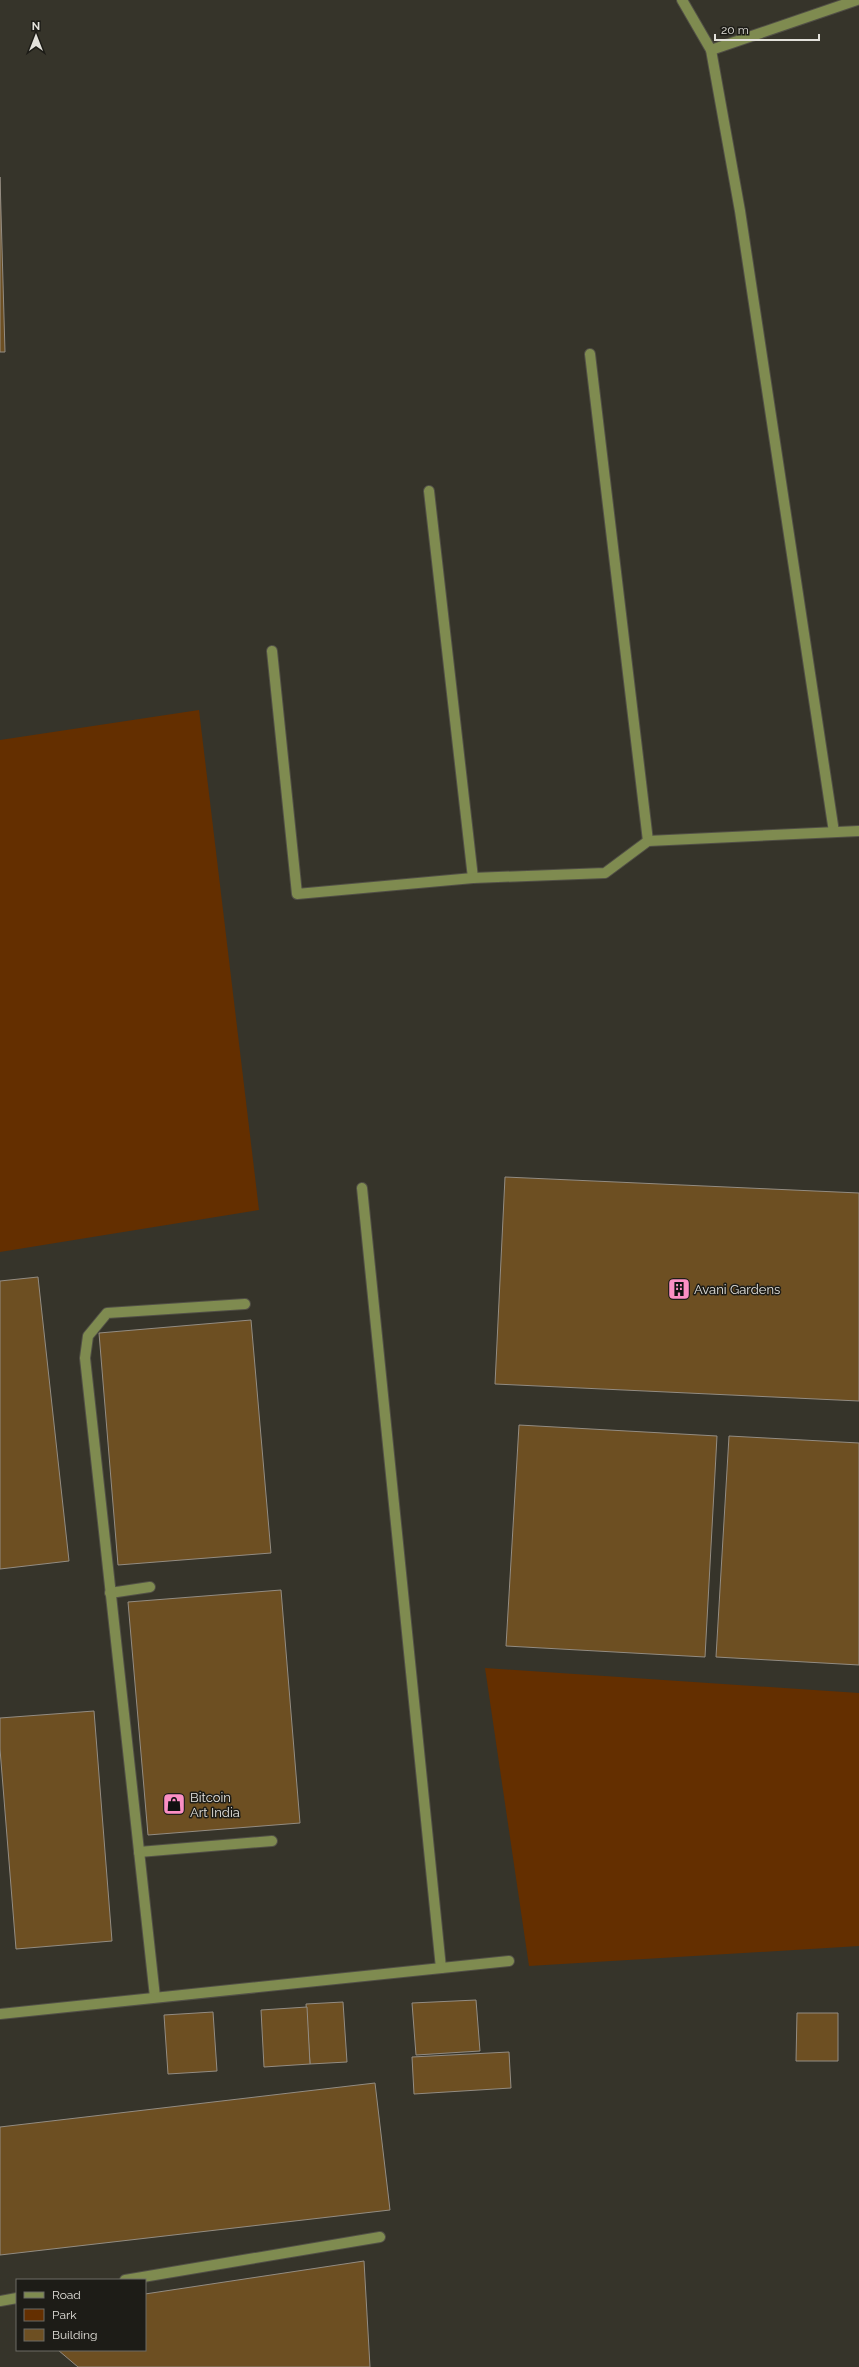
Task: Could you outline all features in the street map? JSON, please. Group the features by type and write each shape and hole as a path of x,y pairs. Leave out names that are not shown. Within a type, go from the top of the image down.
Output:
{"street":[{"path":"682,0 711,50 730,155 834,832"},
{"path":"711,50 857,0"},
{"path":"590,354 648,841"},
{"path":"429,491 473,878"},
{"path":"272,651 297,894 473,878 605,873 648,841 859,831"},
{"path":"362,1188 441,1968"},
{"path":"155,1997 85,1358 88,1336 107,1313 245,1304"},
{"path":"110,1593 150,1587"},
{"path":"139,1852 272,1841"},
{"path":"0,2014 508,1961"},
{"path":"131,2279 380,2237"},
{"path":"0,2301 16,2298"}],"green space":[{"path":"199,710 259,1210 0,1252 0,740"},
{"path":"485,1668 859,1693 859,1946 529,1966"}],"building":[{"path":"0,177 5,352 0,352"},
{"name":"Avani Gardens","path":"505,1177 859,1193 859,1401 495,1384"},
{"path":"38,1277 69,1561 0,1569 0,1281"},
{"path":"251,1320 271,1553 118,1565 99,1333"},
{"path":"519,1425 717,1436 705,1657 506,1646"},
{"path":"729,1436 859,1443 859,1665 716,1657"},
{"path":"281,1590 300,1823 148,1835 128,1602"},
{"path":"94,1711 112,1941 16,1949 0,1749 0,1718"},
{"path":"476,2000 480,2051 416,2055 412,2003"},
{"path":"343,2002 347,2062 310,2064 306,2004"},
{"path":"307,2007 310,2064 264,2067 261,2010"},
{"path":"213,2012 217,2071 168,2074 164,2015"},
{"path":"797,2013 838,2013 838,2061 796,2061"},
{"path":"509,2052 511,2088 414,2094 412,2057"},
{"path":"375,2083 390,2210 0,2255 0,2127"},
{"path":"364,2261 370,2367 78,2367 59,2351 146,2351 146,2294"}],"place":[{"name":"Avani Gardens","path":"679,1289"},
{"name":"Bitcoin Art India","path":"174,1804"}]}
